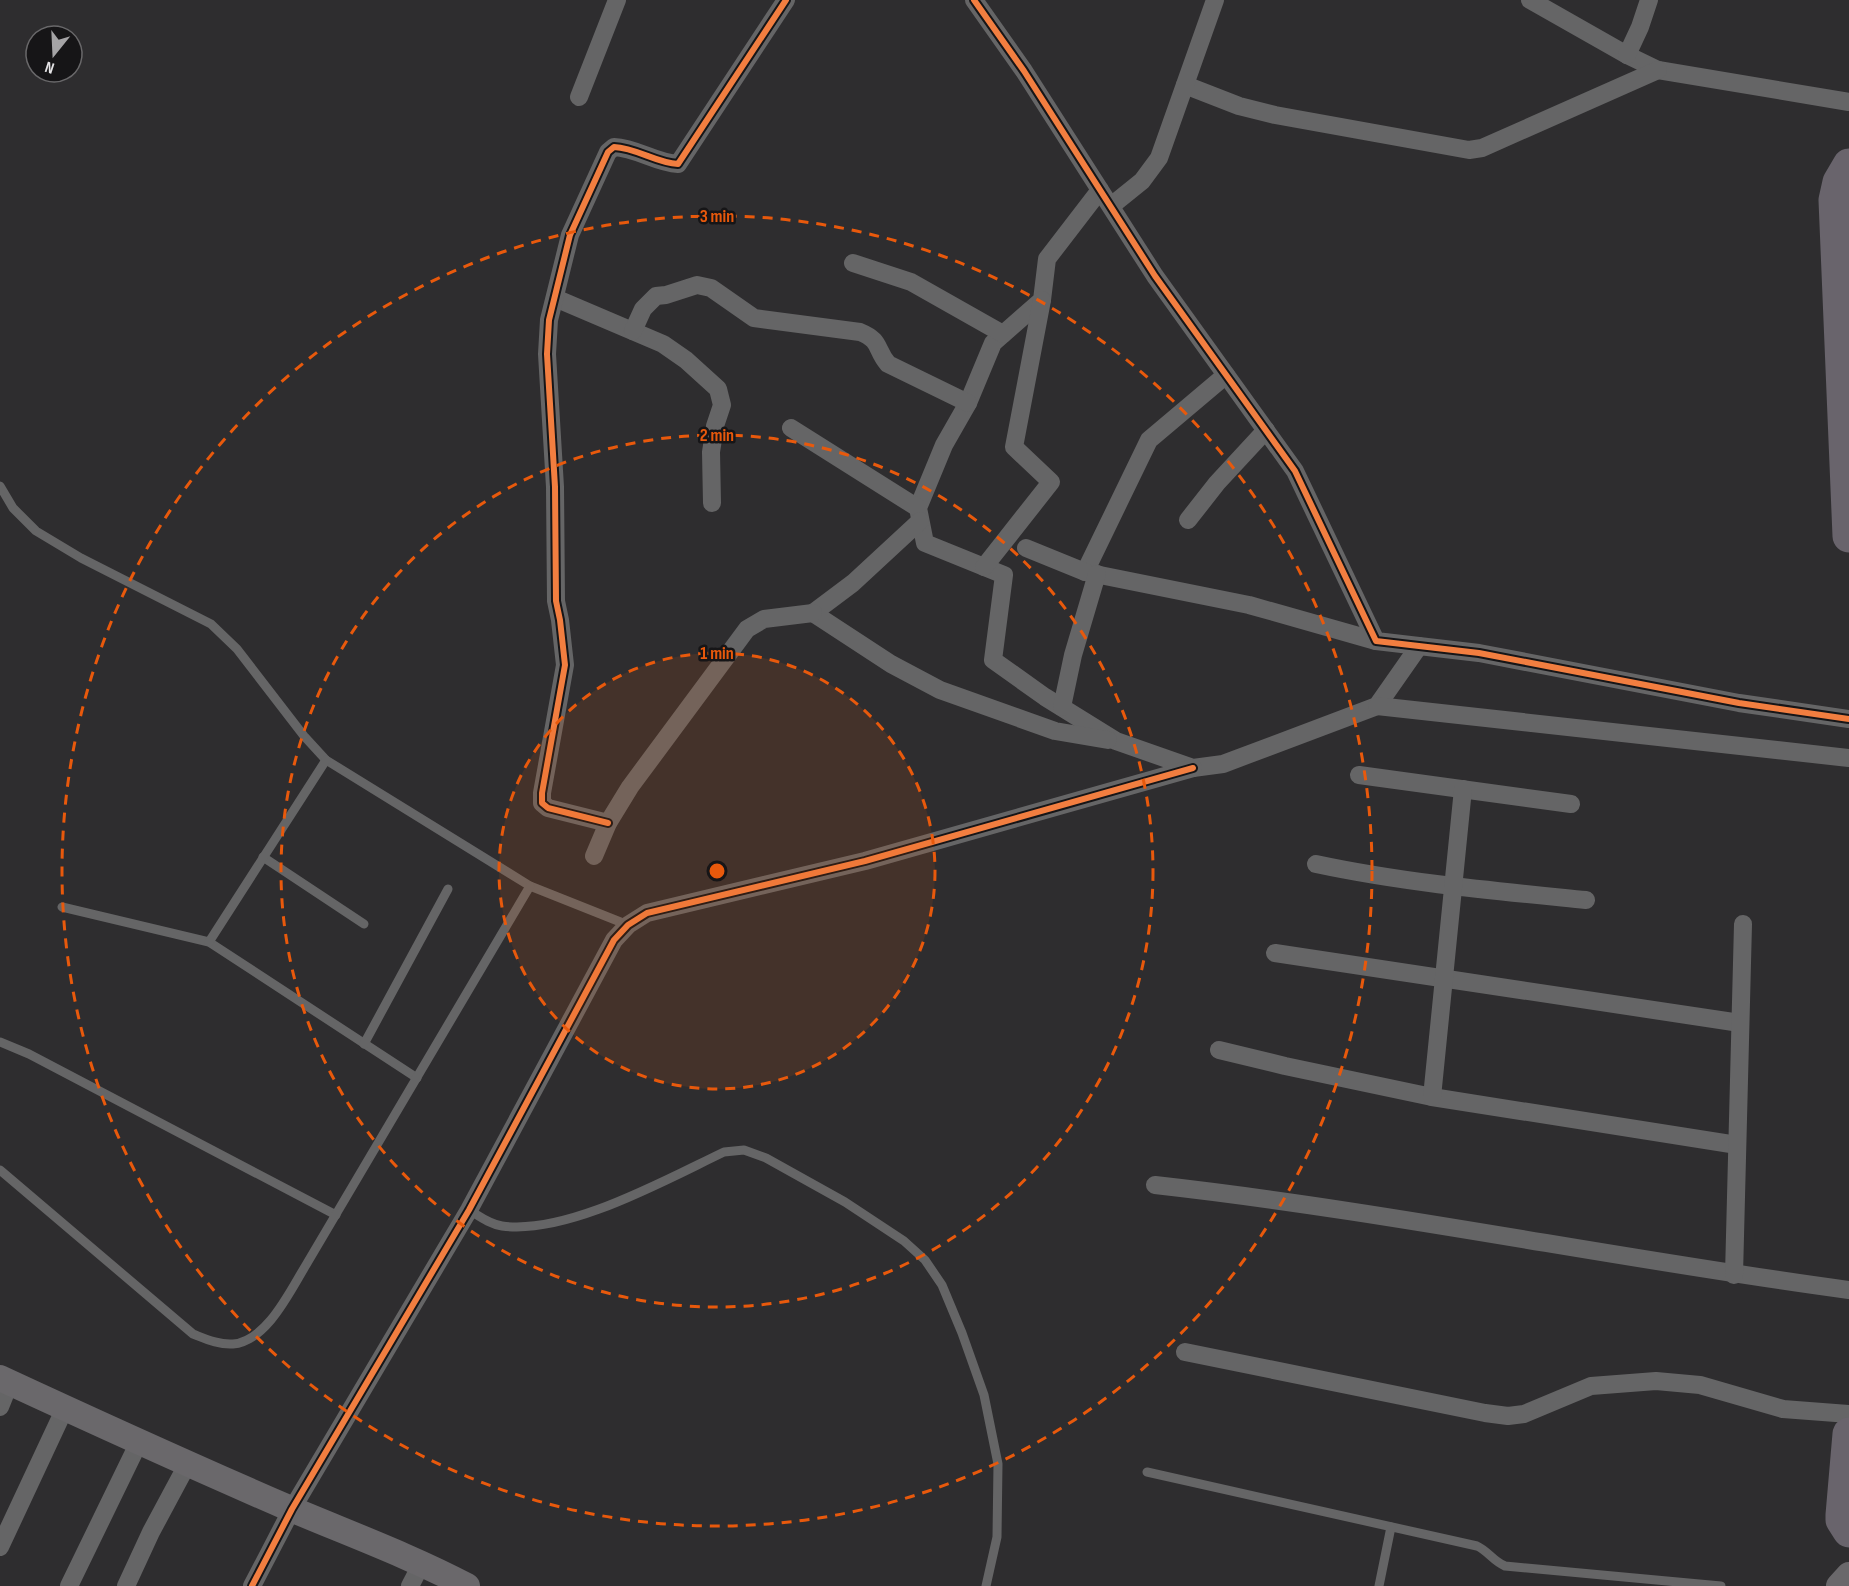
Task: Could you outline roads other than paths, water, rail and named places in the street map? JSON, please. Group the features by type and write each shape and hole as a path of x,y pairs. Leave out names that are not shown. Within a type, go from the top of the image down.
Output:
{"highway":[{"path":"1849,165 1839,182 1835,200 1849,536"},
{"path":"1849,1434 1842,1520 1849,1532"}],"street":[{"path":"579,97 617,0"},
{"path":"608,823 548,808 542,802 565,664 556,601 555,487 547,354 549,320 570,235 608,152 614,147 628,147 666,163 678,164 786,0"},
{"path":"974,0 1024,71 1155,276 1295,471 1376,640"},
{"path":"1111,206 1142,181 1159,158 1215,0"},
{"path":"1530,0 1658,70 1849,102"},
{"path":"1627,55 1649,0"},
{"path":"1185,85 1239,106 1275,116 1468,150 1482,148 1658,70"},
{"path":"984,567 1051,482 1014,447 1042,300 1047,259 1100,190"},
{"path":"853,263 911,282 1003,334"},
{"path":"633,331 644,309 656,296 697,285 711,288 754,318 870,336 877,341 882,357 888,364 968,403"},
{"path":"555,298 663,344 686,360 718,389 722,405 715,426 711,453 712,503"},
{"path":"594,856 608,823 658,749 747,629 764,620 813,613 853,583 919,514 944,445 968,403 993,343 1042,300"},
{"path":"1062,707 1091,573 1149,440 1226,375"},
{"path":"791,428 919,514 925,543 1004,575 993,660 1116,741"},
{"path":"1188,520 1217,483 1266,430"},
{"path":"1026,548 1091,573 1249,605 1376,640 1479,653 1739,703 1849,719"},
{"path":"813,613 891,664 940,690 1055,731 1116,741 1193,768"},
{"path":"1377,705 1419,646"},
{"path":"252,1586 292,1509 469,1210 614,940 628,925 647,913 865,861 1193,768 1223,764 1377,705 1849,759"},
{"path":"1359,775 1571,804"},
{"path":"1432,1097 1463,789"},
{"path":"1316,864 1351,872 1453,886 1586,900"},
{"path":"1734,1275 1743,924"},
{"path":"1275,953 1740,1023"},
{"path":"1218,1050 1432,1097 1737,1145"},
{"path":"1155,1185 1242,1194 1734,1275 1849,1290"},
{"path":"1185,1352 1473,1411 1508,1416 1524,1414 1592,1386 1656,1381 1700,1385 1783,1408 1849,1414"},
{"path":"0,1407 5,1380 139,1442 422,1563 467,1586"},
{"path":"0,1547 65,1408"},
{"path":"70,1586 139,1442"},
{"path":"126,1586 151,1532 188,1463"},
{"path":"410,1586 422,1563"},
{"path":"1839,1586 1849,1575"}],"lane":[{"path":"0,486 13,508 36,531 81,558 211,624 237,649 304,736 326,760 530,886 628,925"},
{"path":"209,942 326,760"},
{"path":"263,857 364,924"},
{"path":"0,1170 193,1334 216,1342 233,1344 248,1341 268,1325 336,1215 530,886"},
{"path":"364,1044 447,889"},
{"path":"62,907 209,942 417,1078"},
{"path":"0,1042 29,1054 336,1215"},
{"path":"469,1210 500,1226 544,1225 600,1209 724,1152 744,1150 788,1168 904,1240 925,1260 942,1286 984,1395 998,1464 997,1537 987,1586"},
{"path":"1147,1472 1477,1546 1496,1562 1505,1566 1721,1586"},
{"path":"1379,1586 1391,1527"}]}
